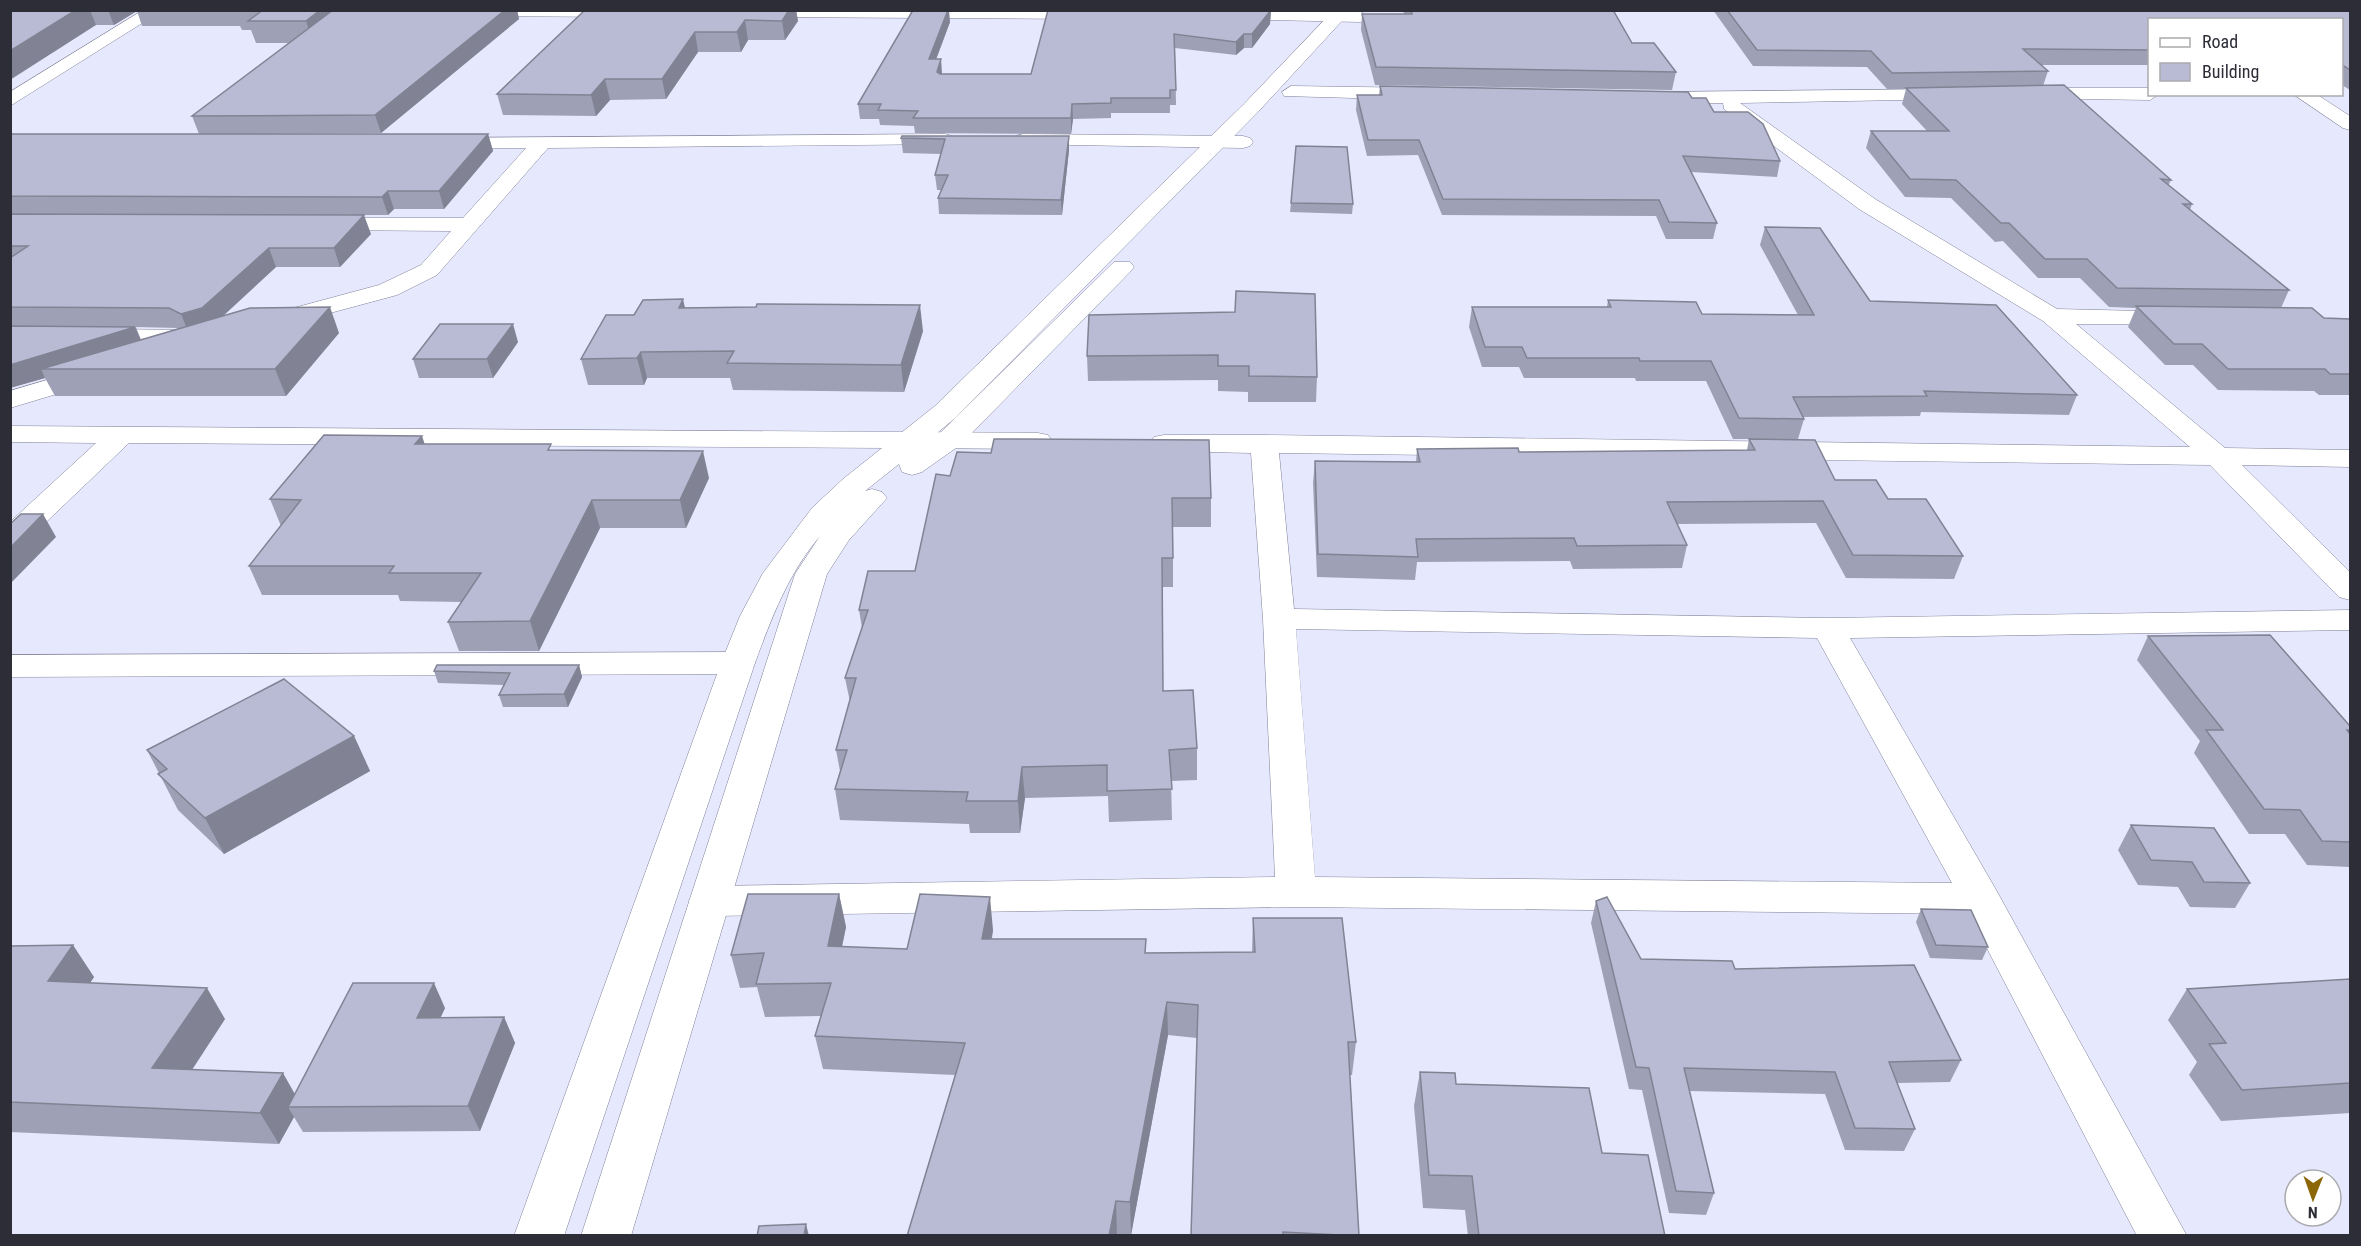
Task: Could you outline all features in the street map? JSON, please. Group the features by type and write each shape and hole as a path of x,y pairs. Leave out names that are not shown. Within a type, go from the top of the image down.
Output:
{"street":[{"path":"10,100 155,10"},
{"path":"459,11 648,12"},
{"path":"731,12 1114,14"},
{"path":"1210,14 1353,13"},
{"path":"539,1236 753,620 774,578 798,542 842,495 916,439 1230,141 1291,92 1353,13"},
{"path":"606,1236 796,617 824,550 843,525 864,505 897,477 950,439 1038,354 1230,141 1353,13"},
{"path":"1291,92 1442,94"},
{"path":"2006,95 2148,94"},
{"path":"1641,98 1970,95"},
{"path":"2304,96 2350,124"},
{"path":"1723,99 1893,221 2052,316 2217,456 2350,590"},
{"path":"424,142 969,140"},
{"path":"1004,140 1230,141"},
{"path":"265,323 410,282 429,270 543,141"},
{"path":"303,223 470,225"},
{"path":"2052,316 2195,318"},
{"path":"10,336 215,337 10,400"},
{"path":"10,434 950,439 1064,442"},
{"path":"10,539 121,435"},
{"path":"1133,443 2350,458"},
{"path":"1263,443 1279,619 1296,892"},
{"path":"1279,619 1828,628 2350,620"},
{"path":"1828,628 1981,898 2163,1236"},
{"path":"10,666 738,663"},
{"path":"709,901 1296,892 1981,898"}],"building":[{"path":"10,10 76,10 10,51"},
{"path":"263,10 320,10 306,21 248,21"},
{"path":"333,10 505,10 375,115 192,116"},
{"path":"585,10 789,10 782,21 745,20 737,32 695,32 662,79 605,79 591,95 497,94"},
{"path":"913,10 948,10 929,59 941,59 937,72 940,74 1031,74 1048,10 1271,10 1252,34 1244,34 1236,42 1174,34 1176,90 1170,90 1170,98 1111,98 1111,103 1072,104 1071,118 913,118 918,111 878,110 881,104 858,104"},
{"path":"1411,10 1613,10 1632,43 1654,43 1676,72 1376,67 1362,14 1412,14"},
{"path":"1727,10 2350,10 2350,70 2343,66 2343,18 2148,18 2148,50 2023,49 2048,71 1892,73 1871,51 1757,50"},
{"path":"2064,85 2171,180 2161,179 2192,204 2183,204 2289,290 2117,288 2087,259 2045,259 2009,223 2001,223 1956,180 1910,179 1871,131 1949,131 1906,88"},
{"path":"1380,86 1688,92 1692,98 1706,98 1714,112 1748,112 1763,124 1780,161 1683,156 1717,223 1669,222 1659,200 1443,199 1419,140 1368,140 1357,95 1382,95"},
{"path":"10,134 488,134 439,191 388,191 382,197 10,196"},
{"path":"902,136 1069,136 1061,200 938,198 948,175 935,175 945,139 901,138"},
{"path":"1296,146 1347,147 1353,204 1291,203"},
{"path":"10,214 364,215 334,248 269,248 202,308 181,314 169,308 10,307 10,258 28,246 10,246"},
{"path":"1765,227 1820,228 1870,301 1996,305 2077,395 1924,391 1927,396 1793,397 1804,419 1739,418 1711,361 1640,361 1639,358 1527,358 1522,347 1485,347 1472,307 1611,307 1608,300 1696,302 1702,314 1814,315"},
{"path":"1236,291 1315,294 1317,377 1249,376 1249,366 1218,366 1218,355 1087,356 1089,315 1235,312"},
{"path":"683,299 679,308 756,307 757,304 920,305 901,365 727,363 734,351 641,352 637,358 581,359 606,315 634,315 643,300"},
{"path":"2136,306 2312,308 2324,318 2350,319 2350,374 2330,374 2325,369 2228,369 2202,344 2174,344"},
{"path":"330,307 275,369 41,369 250,308"},
{"path":"440,324 513,324 487,359 413,359"},
{"path":"10,326 135,327 10,365"},
{"path":"324,435 422,436 415,444 551,444 548,450 703,451 680,500 592,500 530,621 448,622 481,573 389,573 394,566 249,566 301,500 270,499"},
{"path":"994,439 1209,440 1211,498 1172,498 1173,558 1162,558 1163,691 1193,690 1197,748 1169,750 1172,789 1107,791 1107,765 1022,767 1018,801 966,801 968,792 835,789 847,750 836,750 856,678 845,678 868,610 859,610 868,571 915,571 936,474 950,476 957,452 991,453"},
{"path":"1749,439 1815,440 1835,480 1876,480 1888,499 1926,499 1963,556 1853,555 1823,501 1667,502 1687,545 1577,546 1574,538 1416,539 1418,557 1318,554 1315,461 1420,462 1417,449 1518,448 1519,452 1755,450"},
{"path":"21,514 43,514 10,548 10,524"},
{"path":"2270,635 2350,726 2350,730 2347,730 2350,734 2350,842 2322,841 2300,810 2264,809 2206,730 2223,730 2148,636"},
{"path":"437,665 579,665 564,694 499,695 510,673 434,671"},
{"path":"284,679 354,736 205,818 158,774 167,769 147,750"},
{"path":"2131,825 2214,828 2250,883 2204,882 2192,862 2151,860"},
{"path":"748,894 839,894 828,946 907,949 920,894 990,897 982,939 1146,939 1145,953 1255,952 1253,918 1342,918 1356,1042 1348,1042 1359,1236 1283,1232 1283,1236 1191,1236 1198,1005 1167,1002 1130,1202 1116,1201 1109,1236 907,1236 965,1043 815,1036 831,983 756,984 764,953 731,955"},
{"path":"1607,897 1641,959 1732,961 1735,969 1914,965 1961,1060 1889,1062 1915,1129 1855,1128 1835,1072 1684,1068 1714,1193 1676,1191 1649,1068 1636,1067 1596,901"},
{"path":"1921,909 1971,910 1988,947 1936,945"},
{"path":"73,945 48,981 207,988 152,1068 283,1073 260,1113 10,1102 10,946"},
{"path":"2350,979 2350,1083 2242,1090 2209,1044 2226,1043 2187,989"},
{"path":"353,983 434,983 417,1018 504,1017 468,1106 288,1107"},
{"path":"1420,1072 1455,1073 1456,1084 1589,1088 1602,1153 1648,1155 1665,1236 1479,1236 1472,1176 1429,1175"},
{"path":"806,1224 804,1236 757,1236 759,1226"}]}
